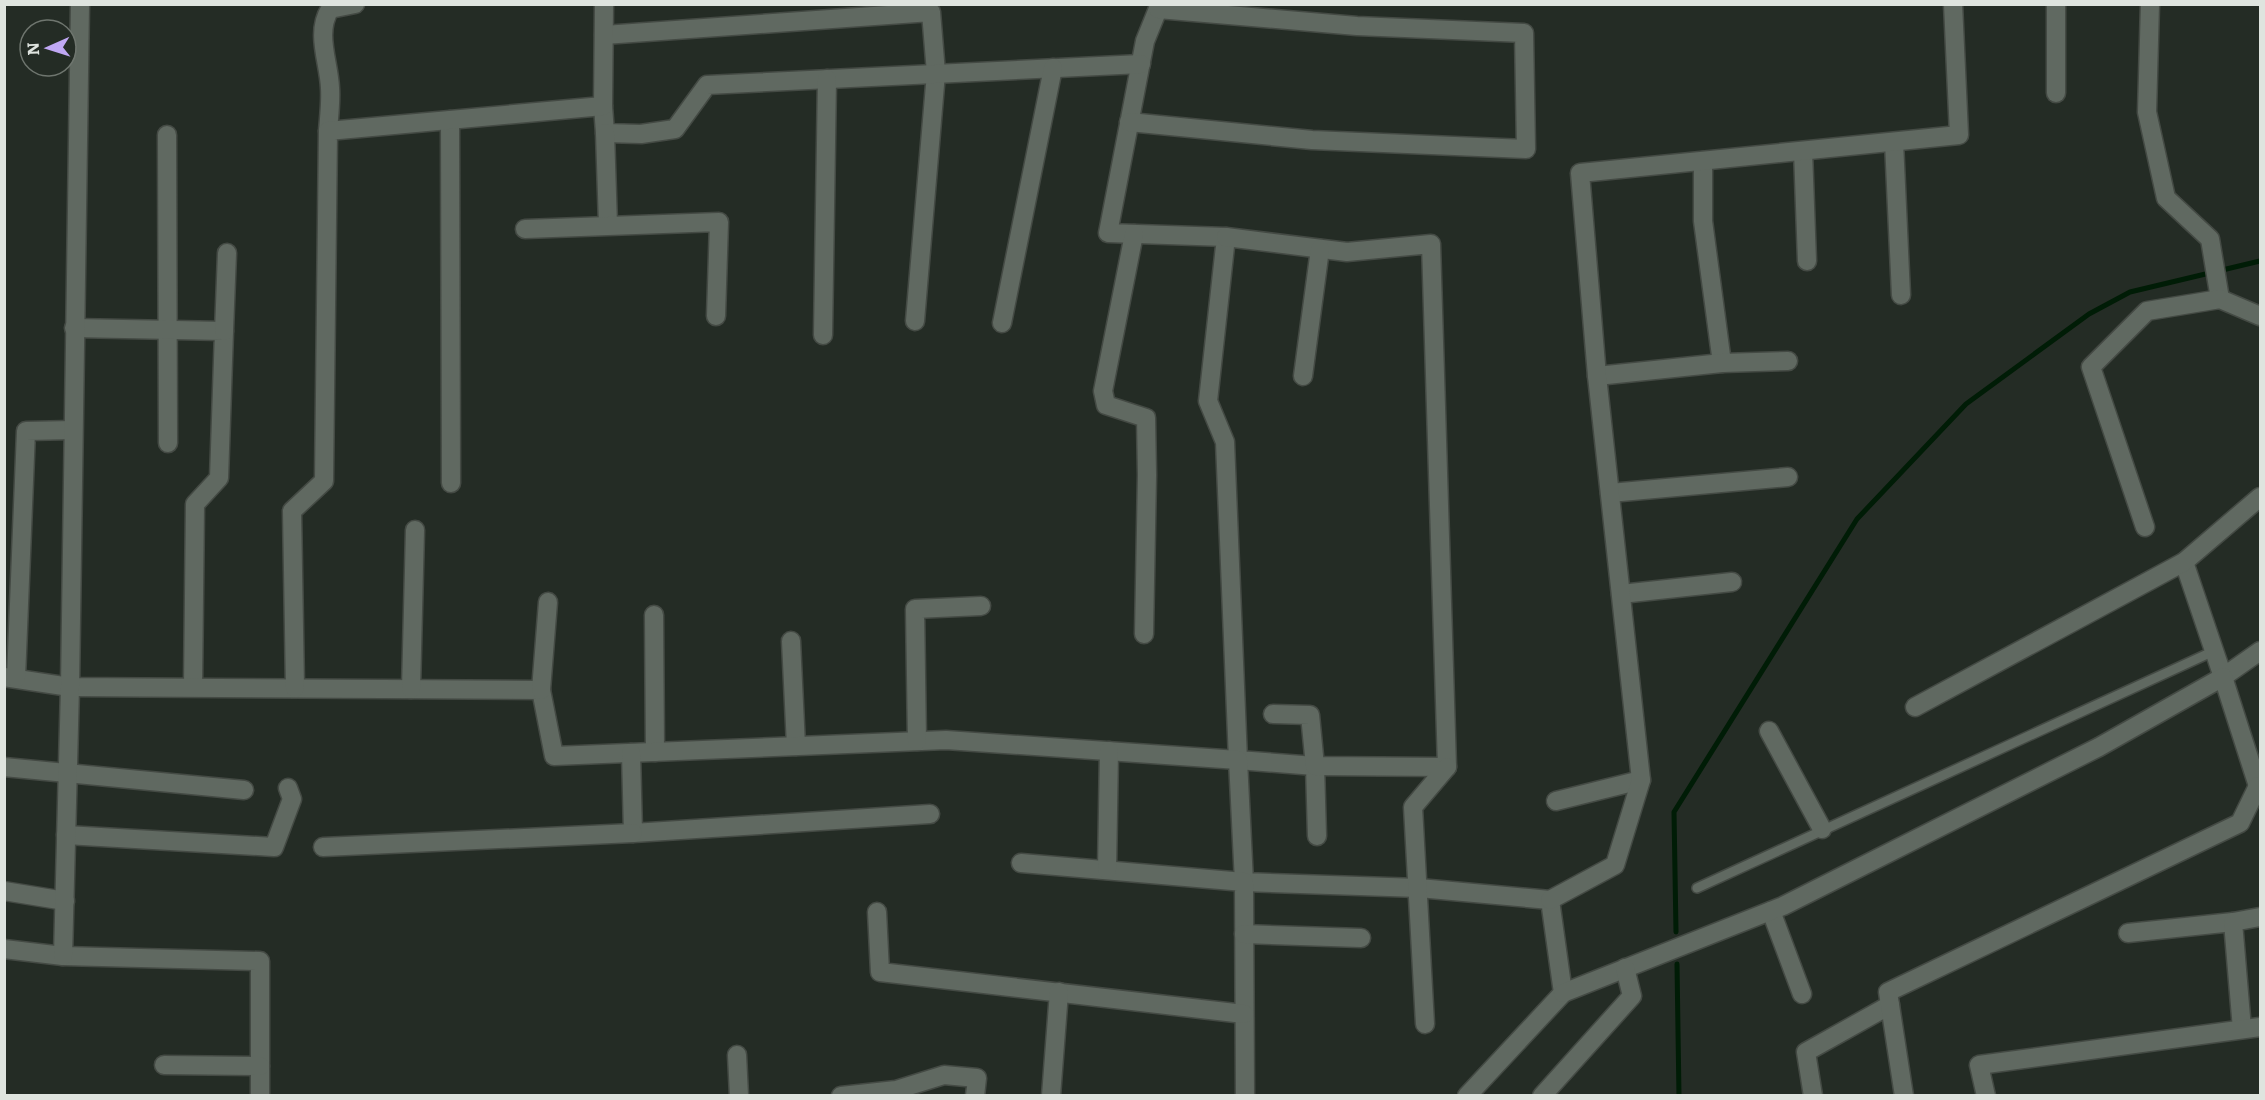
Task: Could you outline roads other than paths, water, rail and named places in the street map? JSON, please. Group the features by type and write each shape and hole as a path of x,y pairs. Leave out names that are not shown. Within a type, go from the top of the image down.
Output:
{"street":[{"path":"63,956 70,687 80,4"},
{"path":"295,688 292,511 324,482 328,131 331,89 323,42 324,20 330,9 355,4"},
{"path":"604,4 603,106 608,225"},
{"path":"1021,862 1244,882 1419,888 1550,900 1616,865 1641,780 1598,376 1580,173 1959,135 1953,4"},
{"path":"2056,4 2056,93"},
{"path":"2150,4 2147,112 2166,198 2210,239 2219,292"},
{"path":"1130,122 1312,140 1526,150 1524,33 1357,26 1304,13 1159,7 1145,41 1108,233 1226,237 1347,252 1431,244 1447,767 1413,807 1425,1024"},
{"path":"604,35 931,12 936,73 915,321"},
{"path":"604,133 641,134 675,129 707,85 1141,64"},
{"path":"1002,323 1053,68"},
{"path":"824,335 827,79"},
{"path":"328,131 603,106"},
{"path":"450,120 451,483"},
{"path":"167,135 168,443"},
{"path":"1894,142 1901,295"},
{"path":"1803,151 1807,261"},
{"path":"1703,161 1703,221 1722,363"},
{"path":"525,229 719,222 716,316"},
{"path":"1134,234 1103,390 1106,405 1146,418 1144,634"},
{"path":"1226,237 1208,401 1225,442 1244,882 1245,1095"},
{"path":"1303,376 1320,249"},
{"path":"193,687 195,504 219,478 227,253"},
{"path":"2145,527 2091,367 2147,311 2219,292 2260,316"},
{"path":"74,328 224,331"},
{"path":"1598,376 1722,363 1788,361"},
{"path":"73,430 26,430 10,678 70,687 541,690"},
{"path":"1610,493 1788,477"},
{"path":"1915,707 2184,562 2260,497"},
{"path":"411,689 415,530"},
{"path":"1904,1095 1888,992 2240,823 2259,786 2184,562"},
{"path":"1621,594 1732,582"},
{"path":"548,602 541,690 554,756 946,740 1315,766 1447,767"},
{"path":"917,741 915,609 981,606"},
{"path":"654,615 655,752"},
{"path":"791,641 796,746"},
{"path":"1467,1095 1563,993 1772,911 2099,747 2223,677 2260,651"},
{"path":"1273,714 1310,715 1315,766 1317,836"},
{"path":"1769,731 1822,829"},
{"path":"1107,870 1109,751"},
{"path":"631,753 633,833"},
{"path":"4,767 244,790"},
{"path":"1556,801 1641,780"},
{"path":"66,835 274,847 292,799 288,788"},
{"path":"323,847 633,833 930,814"},
{"path":"4,891 65,901"},
{"path":"1550,900 1563,993"},
{"path":"1772,911 1802,994"},
{"path":"877,912 880,972 1244,1014"},
{"path":"2128,933 2260,917"},
{"path":"2233,922 2242,1029"},
{"path":"1244,934 1361,938"},
{"path":"4,949 63,956 260,961 260,1095"},
{"path":"1542,1095 1632,996 1625,968"},
{"path":"1051,1095 1059,992"},
{"path":"1813,1095 1806,1052 1890,1005"},
{"path":"1986,1095 1979,1065 2260,1027"},
{"path":"737,1055 739,1095"},
{"path":"165,1065 260,1066"},
{"path":"841,1095 896,1090 944,1074 977,1078 975,1095"}],"lane":[{"path":"1697,888 2214,651"}],"waterway":[{"path":"1676,932 1674,812 1857,519 1966,404 2089,314 2130,292 2260,261"},
{"path":"1677,964 1679,1096"}]}
